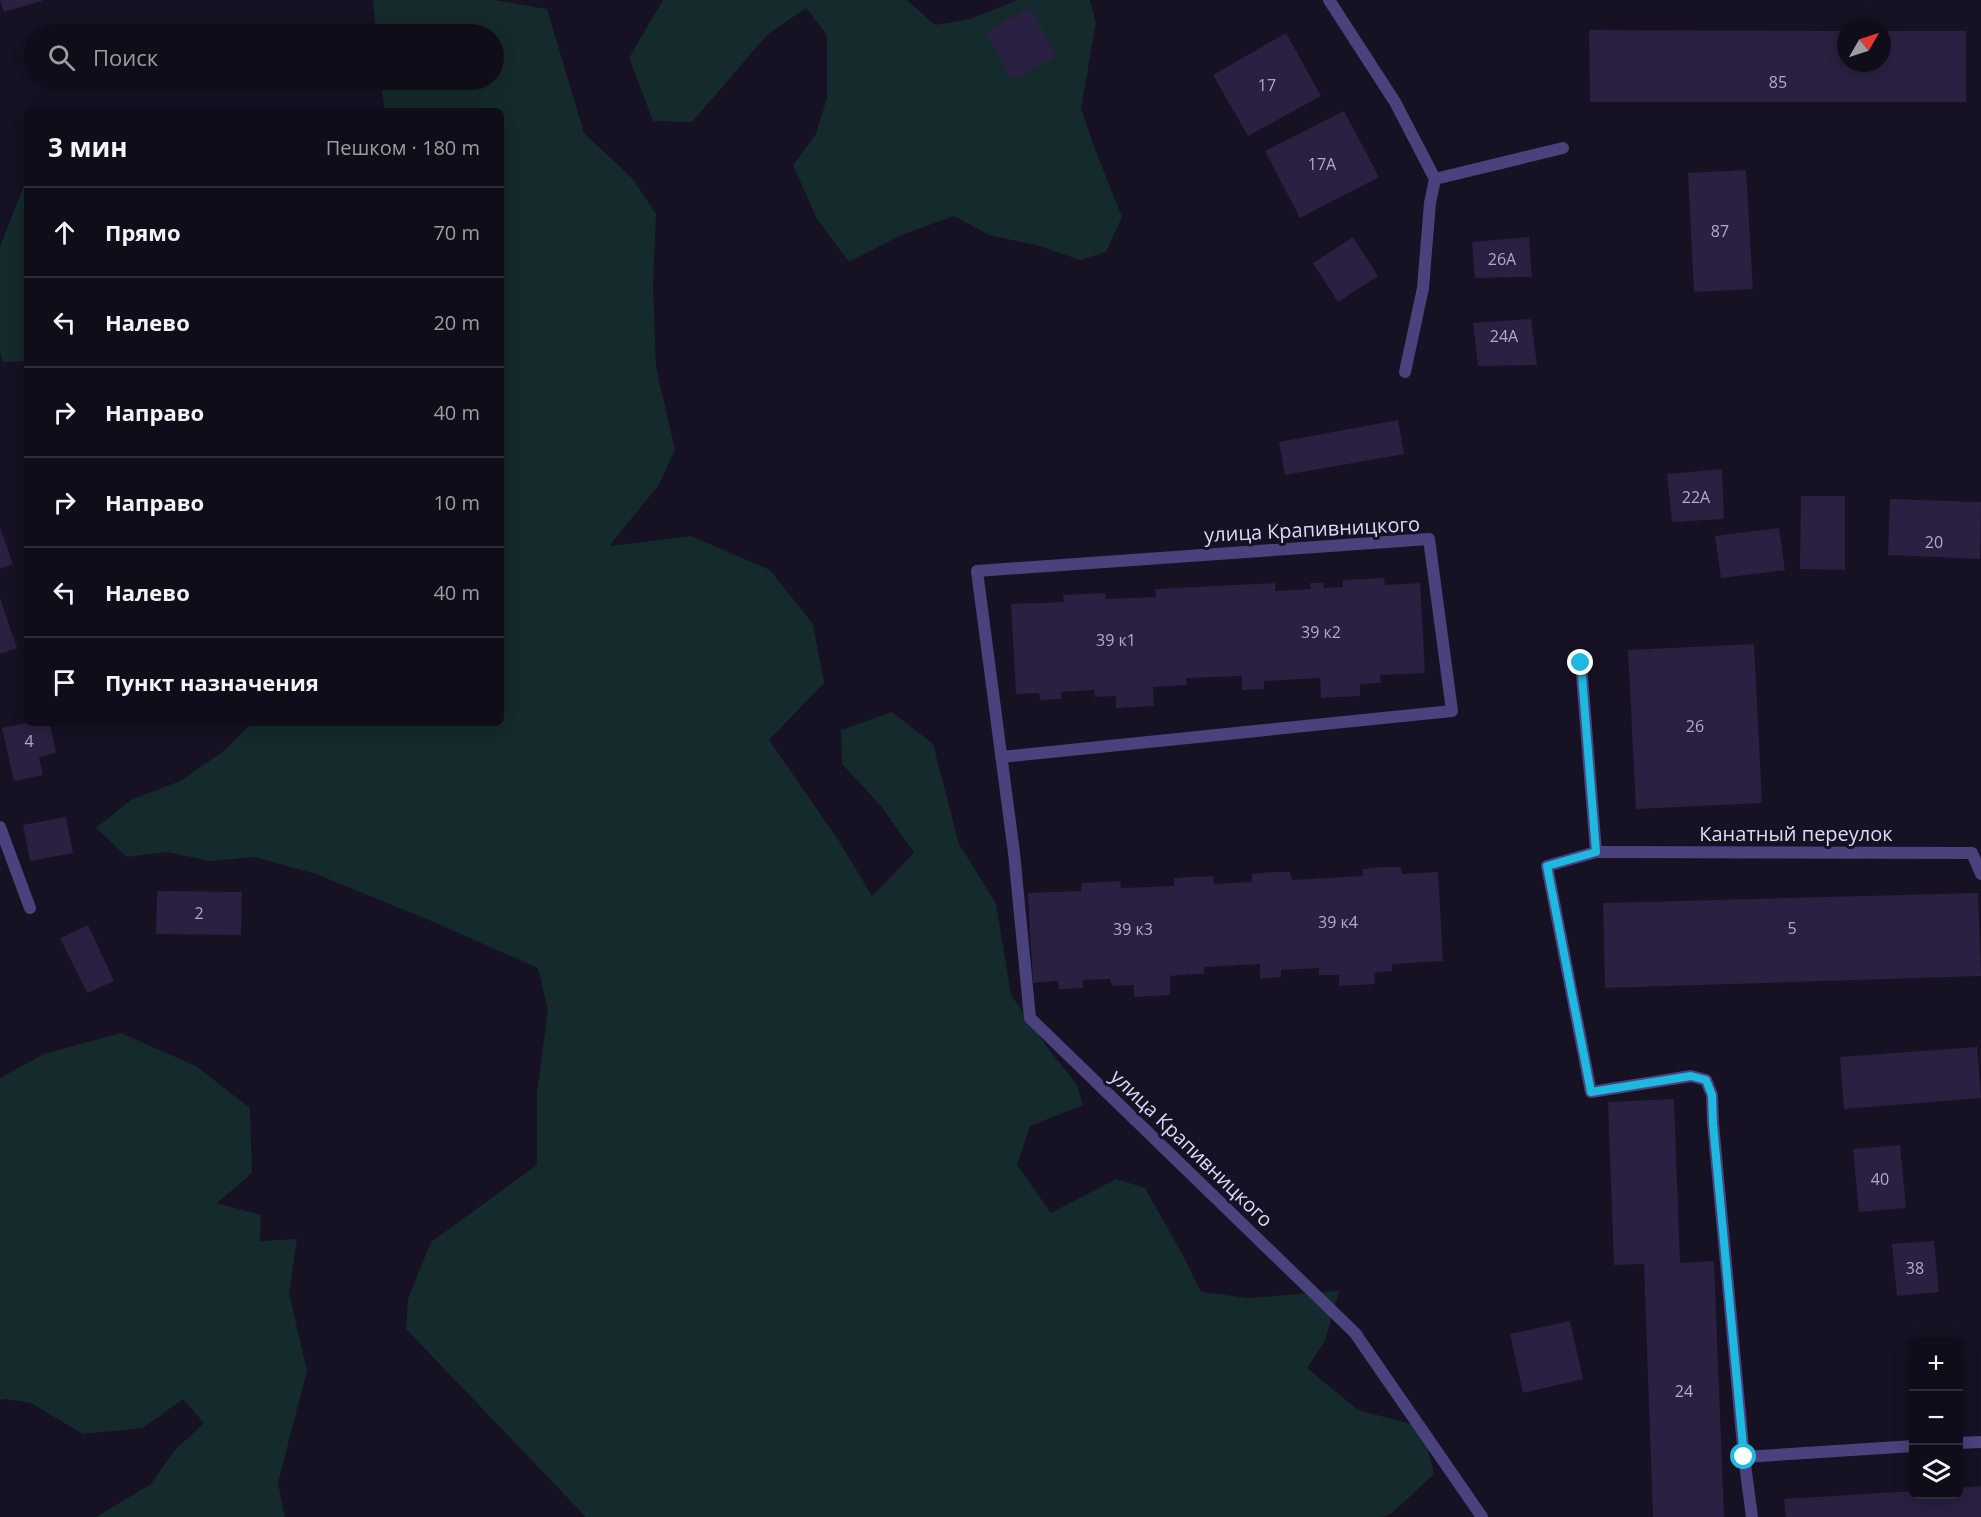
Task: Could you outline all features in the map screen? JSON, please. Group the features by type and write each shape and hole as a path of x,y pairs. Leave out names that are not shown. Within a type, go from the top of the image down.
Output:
{"street":[{"path":"1329,0 1395,102 1435,179 1430,203 1423,288 1405,372"},
{"path":"1435,179 1563,148"},
{"name":"улица Крапивницкого","path":"1001,757 1452,711 1429,539 977,571 1001,757 1014,853 1030,1018 1355,1333 1482,1517"},
{"path":"1581,663 1596,852 1547,866 1591,1092 1691,1076 1706,1080 1712,1095 1744,1457 1752,1517"},
{"path":"0,827 30,908"},
{"name":"Канатный переулок","path":"1596,852 1972,853 1981,874"},
{"path":"1963,1443 1981,1442"},
{"path":"1744,1457 1909,1446"}],"green space":[{"path":"373,0 495,0 547,9 584,133 632,178 656,214 653,285 656,367 675,450 658,486 609,546 691,536 770,570 813,624 824,683 769,740 839,841 872,896 914,853 881,806 842,764 841,730 892,712 933,744 959,844 996,904 1011,995 1077,1085 1083,1105 1030,1126 1017,1165 1051,1213 1116,1179 1145,1188 1201,1292 1249,1298 1339,1291 1325,1341 1307,1368 1358,1410 1422,1427 1434,1474 1391,1514 1380,1517 586,1517 406,1329 408,1299 431,1242 537,1165 537,1092 548,1010 538,968 316,874 255,857 210,861 167,852 127,857 96,828 131,800 180,781 224,751 249,726 504,726 504,108 385,108 382,90 504,90 504,24 375,24"},
{"path":"663,0 907,0 935,25 970,19 1018,0 1090,0 1096,23 1081,108 1122,217 1106,252 1080,260 1036,245 989,235 954,216 901,235 849,262 817,219 793,165 816,134 827,98 827,35 806,8 767,35 692,122 653,121 629,58"},
{"path":"24,185 24,361 3,362 0,352 0,247"},
{"path":"121,1033 196,1066 250,1108 252,1173 217,1203 261,1215 260,1241 297,1239 289,1294 307,1370 278,1483 285,1517 96,1517 151,1484 174,1451 204,1423 183,1399 143,1428 83,1434 31,1403 0,1400 0,1078 44,1054"}],"building":[{"path":"0,0 42,0 42,1 4,12"},
{"path":"1031,8 1056,57 1011,80 986,31"},
{"path":"1589,30 1837,31 1837,72 1891,72 1891,31 1966,31 1966,102 1590,102"},
{"path":"1286,33 1321,96 1248,136 1213,75"},
{"path":"1344,111 1379,177 1300,218 1265,151"},
{"path":"1746,170 1753,289 1694,292 1688,173"},
{"path":"1353,237 1378,276 1338,302 1313,263"},
{"path":"1529,237 1532,277 1475,278 1472,242"},
{"path":"1531,319 1537,365 1478,366 1473,323"},
{"path":"1398,420 1404,454 1285,475 1279,442"},
{"path":"1722,469 1724,519 1672,522 1667,474"},
{"path":"1801,496 1845,496 1845,570 1800,569"},
{"path":"1890,499 1981,502 1980,559 1888,555"},
{"path":"0,527 13,564 0,569"},
{"path":"1779,528 1785,570 1721,578 1715,536"},
{"path":"1384,578 1385,585 1420,583 1425,673 1380,675 1381,683 1360,684 1360,696 1321,698 1320,678 1264,681 1264,689 1242,690 1242,676 1186,678 1187,685 1153,687 1154,706 1116,708 1116,696 1095,697 1094,690 1061,692 1061,699 1040,700 1039,693 1016,694 1011,604 1064,602 1063,595 1105,593 1106,599 1156,597 1155,589 1275,583 1275,591 1311,589 1310,583 1323,583 1324,588 1343,587 1343,580"},
{"path":"0,598 17,648 0,654"},
{"path":"1754,644 1762,803 1636,809 1628,650"},
{"path":"24,724 24,726 51,726 56,753 39,757 43,775 14,781 2,728"},
{"path":"66,817 73,853 30,861 23,825"},
{"path":"1401,867 1402,874 1438,872 1443,961 1392,964 1392,971 1374,973 1375,984 1339,986 1339,975 1319,975 1319,968 1281,970 1281,977 1260,979 1260,964 1204,967 1204,974 1170,976 1170,995 1134,997 1134,985 1112,986 1110,979 1083,980 1083,988 1059,989 1058,981 1033,983 1028,893 1081,891 1082,883 1120,881 1121,888 1174,886 1174,878 1192,877 1213,876 1214,884 1252,882 1252,874 1273,872 1290,872 1292,880 1363,876 1363,869"},
{"path":"157,891 242,892 241,935 156,934"},
{"path":"1978,893 1981,976 1605,988 1603,903"},
{"path":"88,925 114,981 87,993 60,938"},
{"path":"1977,1047 1981,1098 1844,1109 1840,1057"},
{"path":"1674,1099 1680,1263 1714,1261 1724,1517 1653,1517 1644,1264 1614,1265 1608,1102"},
{"path":"1900,1145 1906,1208 1859,1212 1853,1149"},
{"path":"1934,1241 1939,1292 1897,1296 1892,1244"},
{"path":"1570,1321 1583,1379 1523,1393 1510,1334"},
{"path":"1981,1486 1981,1517 1786,1517 1784,1499 1909,1491 1909,1499 1963,1499 1963,1488"}],"route":[{"path":"1581,663 1596,852 1547,866 1591,1092 1691,1076 1706,1080 1712,1095 1744,1457"}]}
